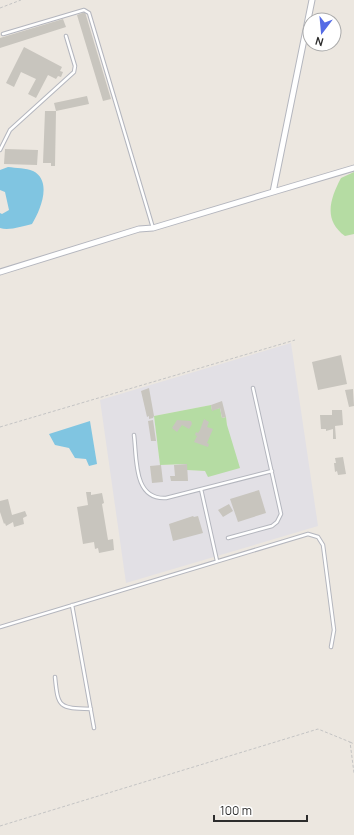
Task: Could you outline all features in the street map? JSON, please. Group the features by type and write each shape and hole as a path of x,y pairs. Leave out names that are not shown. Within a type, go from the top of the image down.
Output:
{"street":[{"path":"273,192 312,0"},
{"path":"0,272 139,229 153,228 354,168"}],"lane":[{"path":"3,34 84,10 89,12 153,228"},
{"path":"0,150 10,130 74,72 75,66 66,36"},
{"path":"228,538 272,526 279,520 281,511 253,388"},
{"path":"134,435 139,480 142,487 148,493 162,498 272,471"},
{"path":"201,489 217,561"},
{"path":"0,627 305,534 318,537 323,545 334,630 331,647"},
{"path":"72,606 94,728"},
{"path":"55,677 57,697 61,705 66,707 91,709"}],"path":[{"path":"0,8 22,0"},
{"path":"0,427 295,340"},
{"path":"0,826 318,729 354,744"},
{"path":"350,742 354,773"}],"shaded area":[{"path":"291,343 318,526 126,583 100,400","holes":["211,405 212,411 226,417 227,425 205,471 188,470 187,464 160,465 154,416"]}],"green space":[{"path":"354,172 354,234 345,236 338,230 331,216 332,201 341,178"},
{"path":"211,405 212,410 220,408 222,418 226,417 240,468 208,477 205,471 187,470 187,464 160,465 154,416"}],"water":[{"path":"8,167 33,171 39,176 44,189 41,204 32,224 4,229 0,228 0,213 2,214 9,210 5,192 0,190 0,170"},
{"path":"90,421 97,464 89,466 86,459 75,458 69,448 55,445 49,434"}],"building":[{"path":"85,12 111,99 103,101 77,15"},
{"path":"63,19 66,27 0,48 0,38"},
{"path":"24,47 62,67 60,71 63,72 61,77 58,76 56,79 48,75 36,98 28,94 36,79 21,72 14,87 6,83"},
{"path":"87,96 89,104 56,111 54,103"},
{"path":"45,111 56,111 55,166 51,166 51,163 43,163"},
{"path":"5,149 38,150 37,165 4,164"},
{"path":"341,355 347,384 318,390 312,362"},
{"path":"149,388 154,416 153,418 149,419 149,416 147,417 141,391"},
{"path":"353,389 354,406 349,407 345,390"},
{"path":"222,401 226,417 222,418 220,408 212,411 211,405"},
{"path":"332,410 342,410 343,425 335,426 336,439 333,439 333,429 326,431 326,429 321,429 320,415 332,415"},
{"path":"204,419 209,422 207,427 213,429 207,443 209,444 208,447 194,442 197,436 195,435 196,432 198,433 200,430"},
{"path":"153,420 156,441 151,441 148,421"},
{"path":"177,420 191,421 192,424 189,429 182,425 177,432 172,428"},
{"path":"343,457 346,474 338,475 337,471 335,472 335,458"},
{"path":"187,464 188,481 171,481 170,476 175,476 174,465"},
{"path":"161,465 163,482 152,483 150,466"},
{"path":"259,490 266,513 238,522 230,499"},
{"path":"86,492 91,492 91,495 102,493 104,503 102,504 108,540 113,539 114,550 99,553 98,548 95,549 94,542 83,544 77,507 88,505"},
{"path":"8,499 12,515 25,511 27,516 23,518 24,524 14,527 13,522 6,526 5,523 4,524 0,512 0,501"},
{"path":"229,504 233,511 223,517 218,510"},
{"path":"193,516 198,516 203,533 173,541 169,524"}]}
